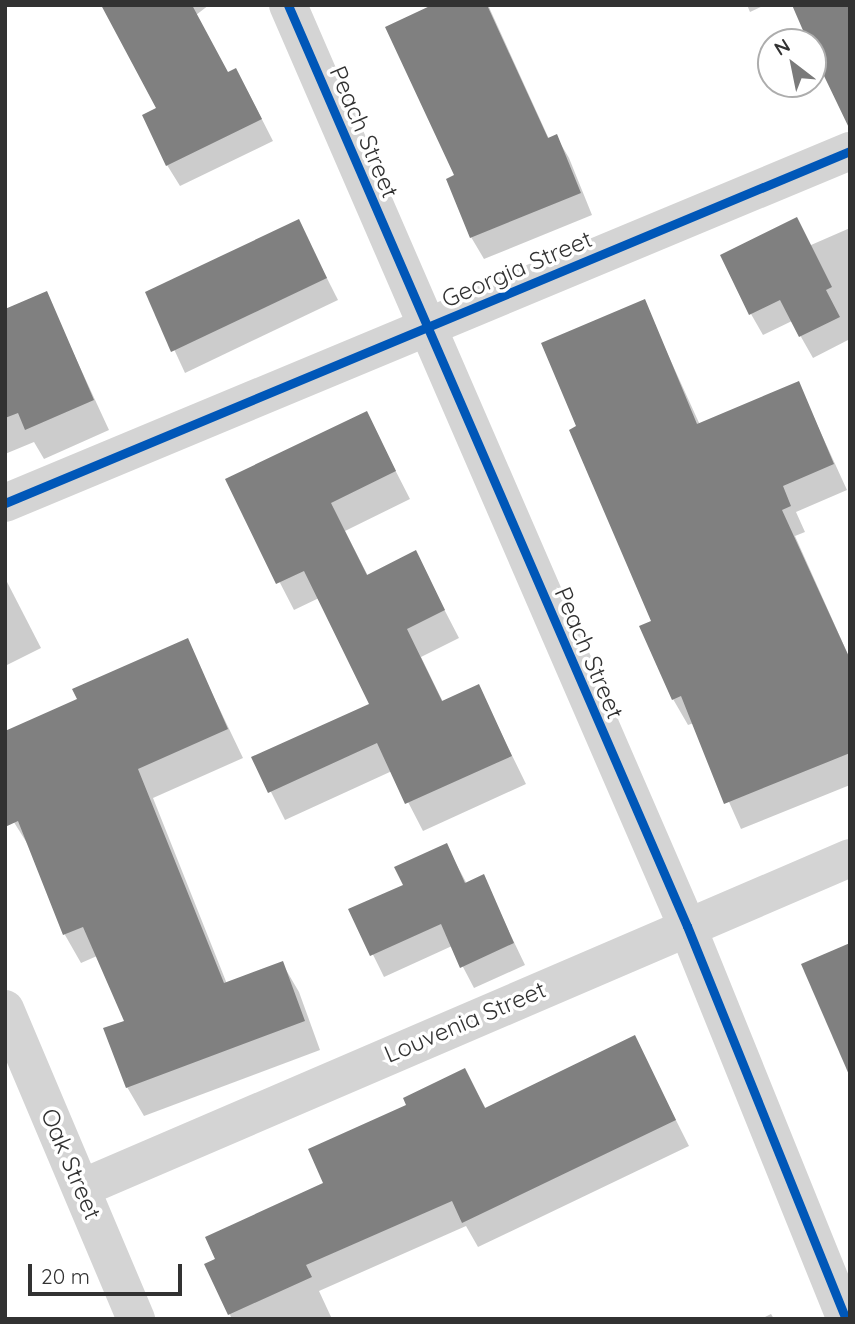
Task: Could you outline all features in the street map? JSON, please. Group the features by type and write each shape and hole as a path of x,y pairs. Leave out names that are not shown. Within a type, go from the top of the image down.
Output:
{"street":[{"name":"Peach Street","path":"288,5 687,926 846,1319"},
{"name":"Georgia Street","path":"5,503 850,151"},
{"name":"Louvenia Street","path":"82,1188 850,858"},
{"name":"Oak Street","path":"5,1009 136,1319"}],"building":[{"path":"101,5 192,5 228,72 236,68 262,119 166,166 142,115 156,108"},
{"path":"432,5 487,5 548,138 557,134 581,193 470,238 446,179 454,175 385,27"},
{"path":"792,5 850,5 850,130 827,82 827,28 802,28"},
{"path":"797,217 832,287 826,290 840,317 799,337 780,300 749,315 720,255"},
{"path":"299,219 327,278 171,352 145,292"},
{"path":"47,291 94,400 25,430 18,413 5,418 5,309"},
{"path":"645,299 697,424 799,381 834,464 783,486 791,506 782,510 850,659 850,753 724,804 681,696 672,700 639,626 651,621 569,430 576,426 541,343"},
{"path":"367,411 396,471 331,503 367,575 416,550 445,610 407,629 442,701 479,684 512,756 405,804 377,743 268,793 251,757 369,704 304,571 276,584 225,479"},
{"path":"188,638 228,729 138,769 224,983 283,961 305,1021 126,1088 103,1028 124,1021 83,927 63,935 18,821 5,827 5,731 77,699 72,689"},
{"path":"447,843 465,883 484,874 514,943 460,968 441,924 370,956 348,909 403,885 394,867"},
{"path":"850,943 850,1077 801,964"},
{"path":"635,1035 676,1120 462,1223 452,1201 306,1265 312,1277 228,1315 204,1264 215,1259 205,1237 323,1183 308,1149 406,1105 403,1098 465,1068 485,1108"}],"cycle path":[{"path":"288,5 687,926 846,1319"},
{"path":"5,503 850,151"}]}
